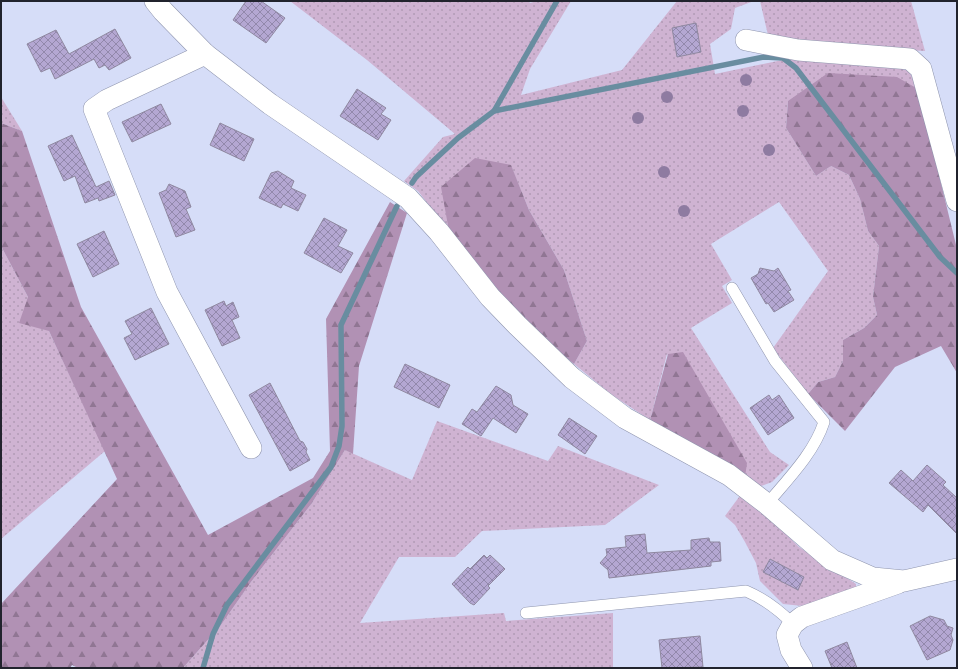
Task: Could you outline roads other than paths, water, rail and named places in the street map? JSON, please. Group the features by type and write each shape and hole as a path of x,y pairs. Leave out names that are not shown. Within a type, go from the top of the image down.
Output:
{"street":[{"path":"155,1 205,54 270,104 408,198 439,232 490,297 572,378 625,418 729,475 767,504 832,560 873,578 904,581"},
{"path":"746,40 798,50 910,59 920,69 957,201"},
{"path":"205,54 107,100 94,109 167,292 251,448"},
{"path":"802,668 791,650 787,635 793,624 802,617 904,581 957,569"}],"lane":[{"path":"732,288 775,361 824,422 820,433 802,462 767,504"},
{"path":"526,613 746,591 761,597 778,608 793,624"}],"waterway":[{"path":"494,111 557,1"},
{"path":"412,183 416,177 458,138 494,111 764,57 783,58 796,68 940,257 957,273"},
{"path":"203,668 213,634 227,605 331,467 339,446 342,426 341,325 397,206"}]}
